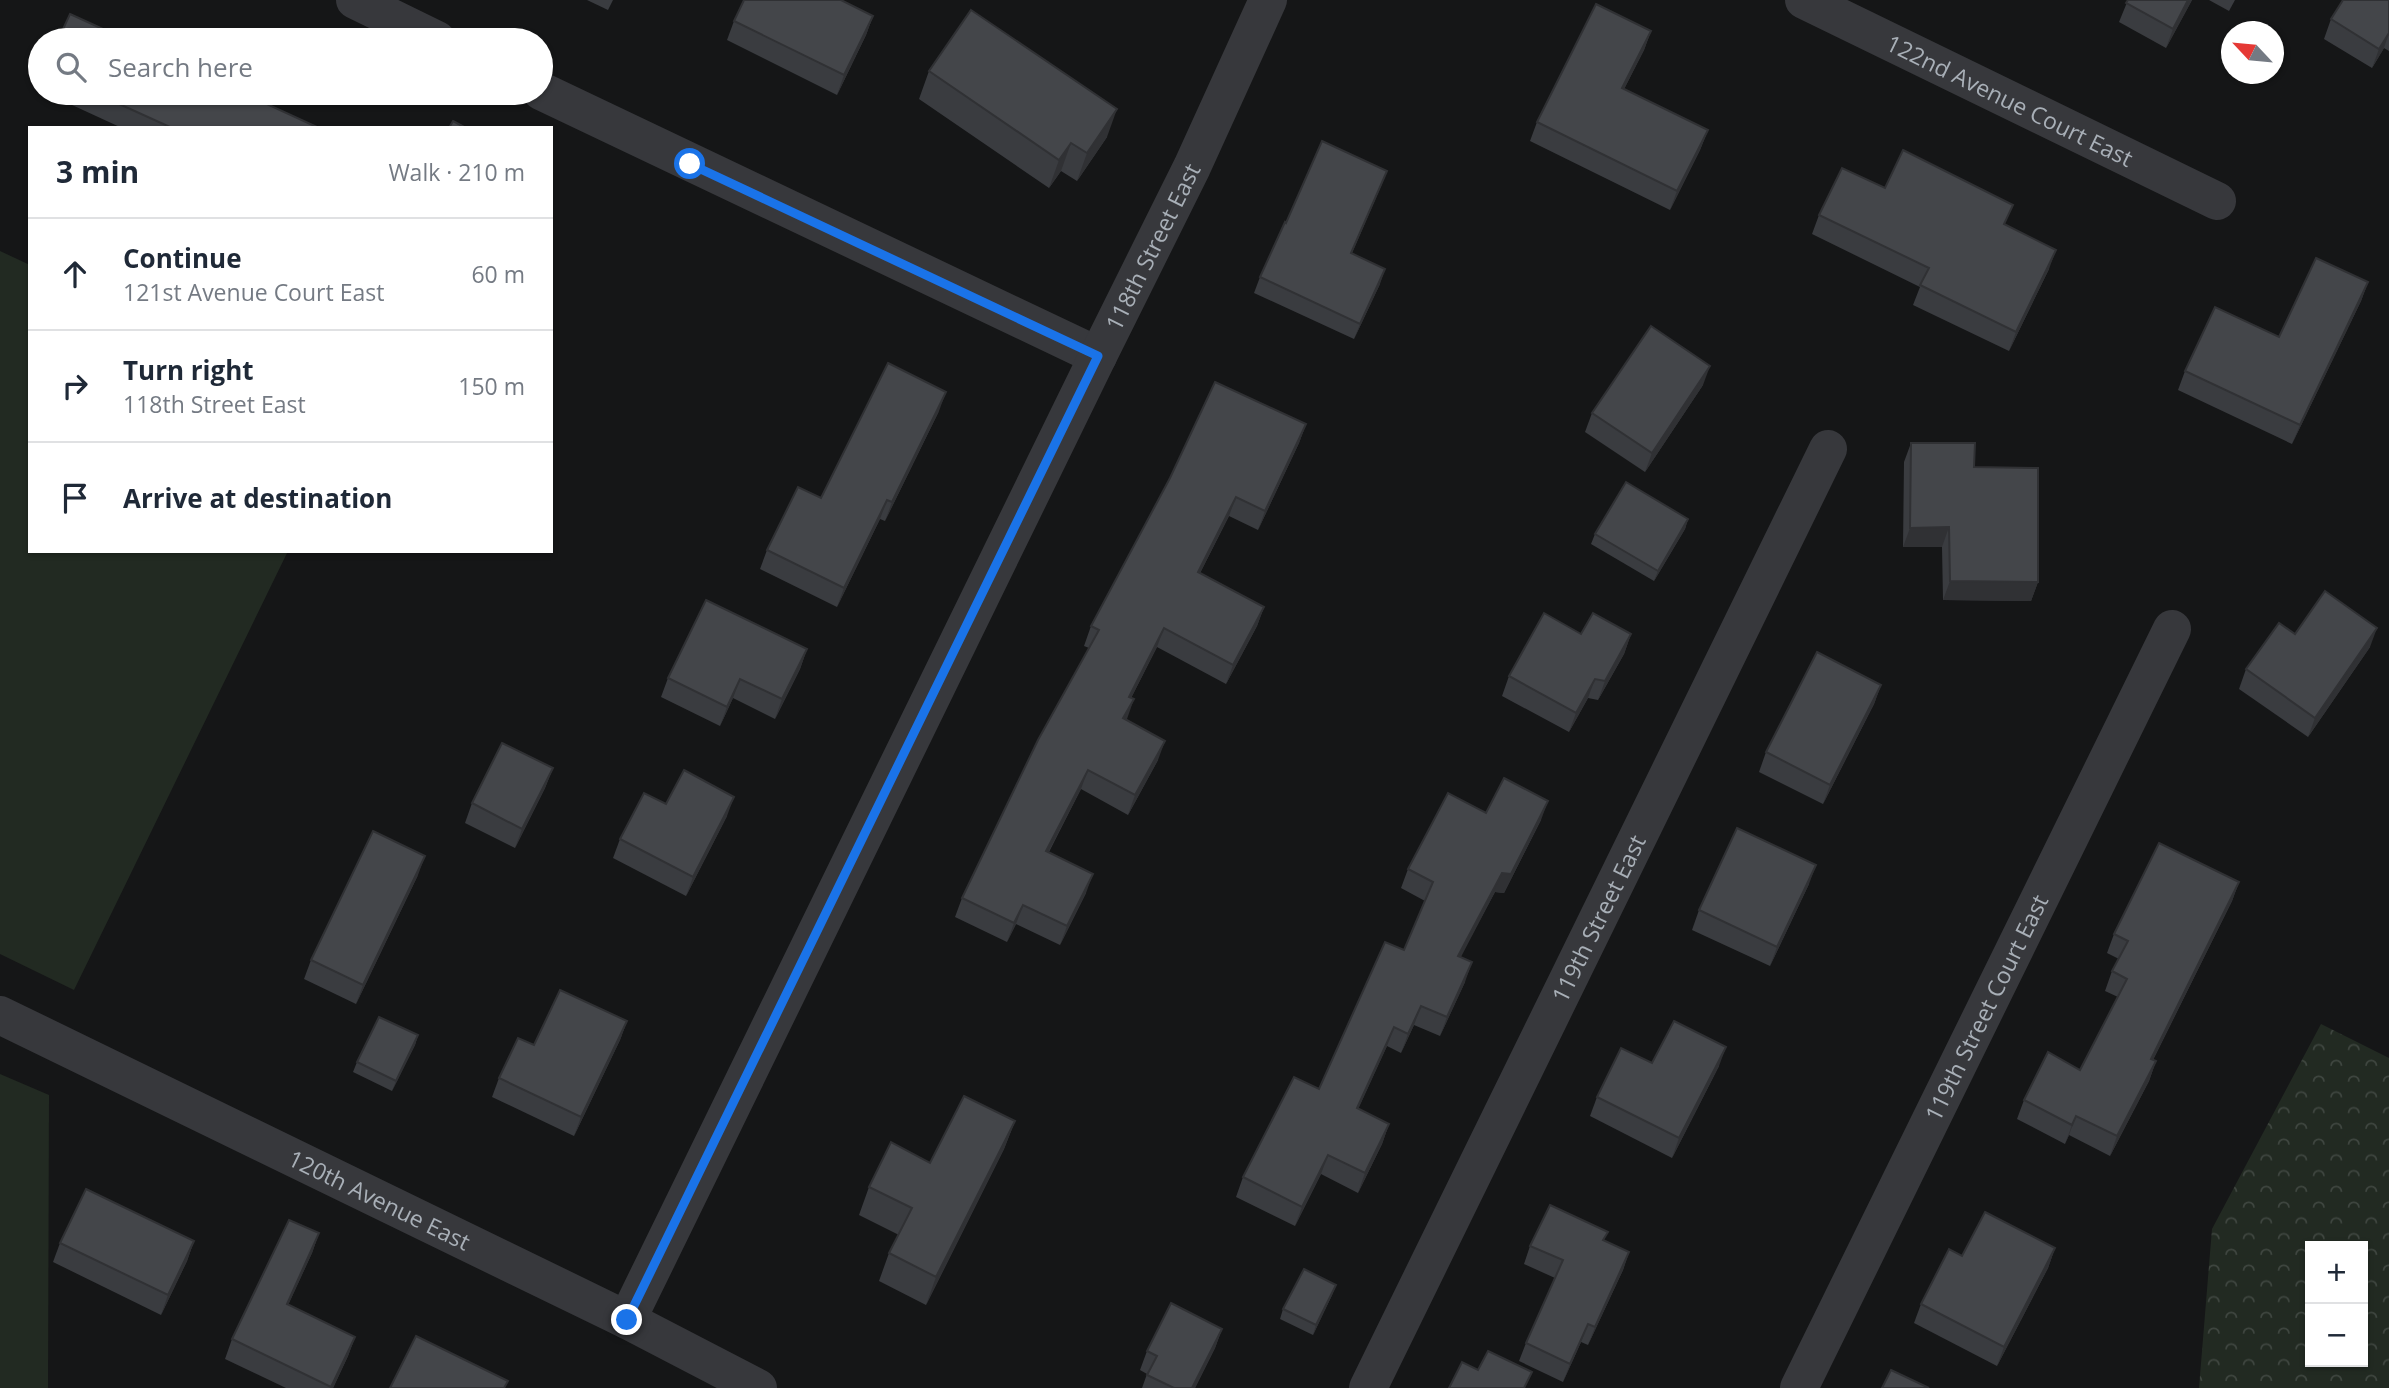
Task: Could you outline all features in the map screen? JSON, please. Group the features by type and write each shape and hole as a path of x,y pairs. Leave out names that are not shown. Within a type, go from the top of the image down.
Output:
{"street":[{"path":"355,0 412,28"},
{"name":"118th Street East","path":"627,1320 1192,167 1268,0"},
{"name":"122nd Avenue Court East","path":"1804,0 2217,201"},
{"path":"553,97 1098,356"},
{"name":"119th Street East","path":"1368,1388 1828,449"},
{"name":"119th Street Court East","path":"1799,1388 2172,629"},
{"name":"120th Avenue East","path":"0,1015 627,1320 758,1388"}],"green space":[{"path":"0,251 28,264 28,553 287,553 74,990 0,954"},
{"path":"2321,1024 2389,1058 2389,1388 2199,1388 2212,1229"},
{"path":"0,1074 49,1095 48,1388 0,1388"}],"building":[{"path":"744,0 841,0 873,16 844,75 734,21"},
{"path":"2128,0 2188,0 2173,29 2126,3"},
{"path":"2343,0 2389,0 2389,33 2379,49 2331,19"},
{"path":"1596,4 1651,31 1622,88 1708,130 1677,191 1537,122"},
{"path":"971,10 1117,109 1087,153 1071,143 1059,160 929,71"},
{"path":"70,14 101,28 64,28"},
{"path":"121,105 269,105 315,126 168,126"},
{"path":"1322,141 1387,171 1351,253 1385,269 1360,324 1260,277"},
{"path":"1903,150 2013,205 2004,224 2056,250 2016,332 1920,285 1929,268 1819,215 1842,168 1885,188"},
{"path":"2316,258 2368,282 2300,425 2185,371 2215,307 2279,337"},
{"path":"1651,326 1710,366 1652,453 1592,413"},
{"path":"888,363 946,392 892,502 887,500 844,588 767,550 798,487 821,498"},
{"path":"1215,382 1306,424 1265,511 1236,497 1198,572 1264,607 1233,665 1164,628 1129,697 1134,699 1123,718 1165,741 1135,795 1088,770 1046,851 1093,874 1067,926 1023,905 1014,923 962,898 1038,740 1099,630 1091,626 1170,478"},
{"path":"1911,443 1975,443 1974,467 2038,468 2038,582 1950,581 1949,527 1910,528"},
{"path":"1626,482 1688,519 1658,571 1595,534"},
{"path":"2325,591 2377,628 2315,718 2246,669 2279,623 2295,634"},
{"path":"706,600 807,649 782,699 740,679 727,707 668,678"},
{"path":"1544,613 1581,634 1593,613 1631,634 1605,681 1595,679 1576,713 1509,676"},
{"path":"1817,652 1881,685 1830,785 1766,752"},
{"path":"502,743 553,768 522,829 472,803"},
{"path":"684,770 734,797 693,877 620,839 644,793 666,804"},
{"path":"1504,778 1548,801 1511,874 1502,873 1458,956 1472,962 1447,1017 1421,1006 1408,1034 1394,1027 1357,1108 1389,1124 1365,1173 1328,1155 1302,1207 1243,1177 1294,1077 1319,1089 1385,942 1404,950 1433,882 1408,869 1448,793 1486,813"},
{"path":"1737,828 1816,865 1777,947 1699,910"},
{"path":"373,831 425,856 363,985 311,960"},
{"path":"2159,843 2239,882 2151,1059 2156,1061 2117,1136 2076,1116 2072,1125 2024,1100 2048,1052 2080,1070 2127,979 2112,971 2128,941 2114,934"},
{"path":"560,990 627,1021 581,1117 499,1078 518,1038 534,1045"},
{"path":"379,1017 418,1035 396,1081 357,1062"},
{"path":"1674,1021 1726,1047 1679,1138 1597,1097 1621,1048 1652,1063"},
{"path":"964,1096 1015,1121 936,1277 889,1253 912,1208 869,1187 891,1142 930,1163"},
{"path":"86,1189 194,1241 168,1295 60,1243"},
{"path":"1550,1205 1608,1232 1603,1240 1629,1252 1595,1327 1588,1324 1570,1364 1526,1343 1563,1260 1530,1246"},
{"path":"1985,1212 2055,1248 2004,1347 1921,1304 1949,1249 1962,1256"},
{"path":"289,1220 319,1233 287,1304 355,1337 331,1387 232,1339"},
{"path":"1304,1269 1336,1285 1316,1325 1283,1309"},
{"path":"1171,1303 1222,1329 1192,1388 1174,1388 1147,1375 1157,1356 1147,1351"},
{"path":"416,1336 508,1381 504,1388 390,1388"},
{"path":"1488,1351 1532,1372 1524,1388 1449,1388 1462,1362 1478,1370"},
{"path":"1891,1370 1929,1388 1882,1388"}],"route":[{"path":"627,1320 1098,356 690,164"}]}
